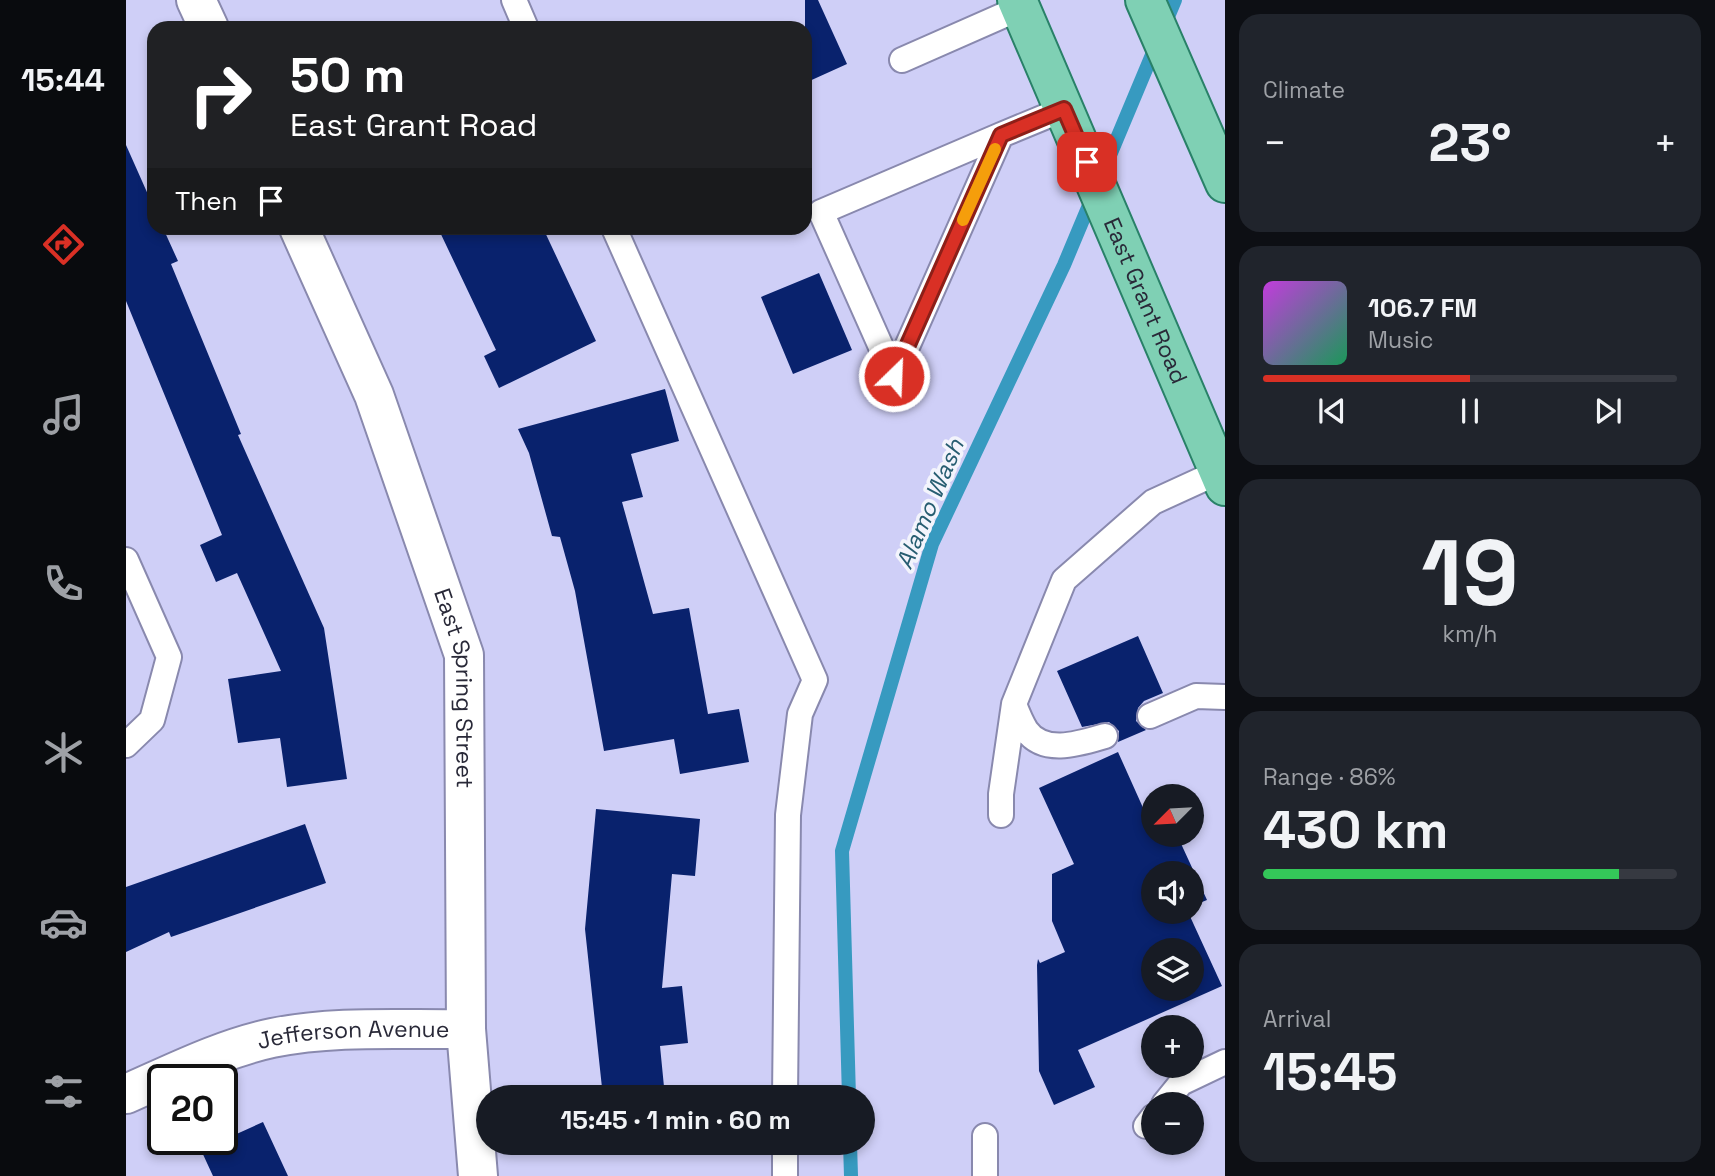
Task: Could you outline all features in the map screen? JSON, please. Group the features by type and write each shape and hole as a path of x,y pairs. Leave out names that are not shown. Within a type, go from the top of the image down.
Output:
{"main road":[{"name":"East Grant Road","path":"1018,4 1223,475"},
{"path":"1148,5 1225,183"}],"street":[{"path":"196,0 206,21"},
{"name":"East Spring Street","path":"302,235 374,395 464,655 466,1029 478,1176"},
{"name":"Jefferson Avenue","path":"126,1094 219,1054 272,1038 317,1031 466,1029"}],"lane":[{"path":"514,0 523,21"},
{"path":"902,61 1018,4"},
{"path":"1001,135 894,376 821,212 1001,135 1064,109"},
{"path":"617,235 815,680 800,714 788,815 786,1085"},
{"path":"1000,815 1014,704 1064,580 1153,502 1223,475"},
{"path":"126,560 169,657 152,720 126,746"},
{"path":"1150,716 1196,696 1225,697"},
{"path":"1014,704 1026,731 1037,740 1068,746 1105,736"},
{"path":"1174,1092 1181,1083 1225,1062"},
{"path":"985,1136 985,1176"},
{"path":"785,1155 785,1176"}],"building":[{"path":"805,0 818,0 847,64 812,80 812,21 805,21"},
{"path":"126,145 147,192 147,235 166,235 178,261 171,264 241,434 238,435 324,628 347,779 287,787 280,738 238,743 228,679 281,671 237,573 216,582 200,545 222,535 126,301"},
{"path":"441,235 546,235 596,341 499,388 484,356 496,350"},
{"path":"819,273 852,350 793,374 761,297"},
{"path":"665,389 679,441 631,454 643,497 622,502 653,614 689,608 708,714 739,709 749,762 680,774 674,739 604,751 575,591 560,537 552,536 529,453 518,429"},
{"path":"1138,636 1163,693 1144,701 1138,708 1136,721 1146,730 1118,742 1119,731 1109,722 1082,727 1057,671"},
{"path":"1118,752 1141,803 1141,847 1183,847 1189,861 1141,861 1141,924 1194,924 1200,938 1141,938 1141,1001 1188,1001 1157,1015 1141,1015 1141,1022 1078,1050 1095,1087 1054,1105 1039,1071 1037,965 1038,959 1040,963 1065,952 1052,921 1052,874 1074,864 1039,788"},
{"path":"596,809 700,819 695,876 672,874 662,988 682,986 688,1043 660,1046 664,1085 602,1085 585,929"},
{"path":"305,824 326,883 171,937 169,932 126,952 126,887"},
{"path":"1204,947 1222,986 1204,994"},
{"path":"263,1122 288,1176 213,1176 203,1155 238,1155 238,1133"}],"waterway":[{"name":"Alamo Wash","path":"849,1085 842,851 932,544 1064,265 1175,0"},
{"name":"Alamo Wash","path":"850,1155 851,1176"}],"slow traffic":[{"path":"963,220 995,149"}],"route":[{"path":"894,376 1001,135 1064,109 1087,162"}]}
